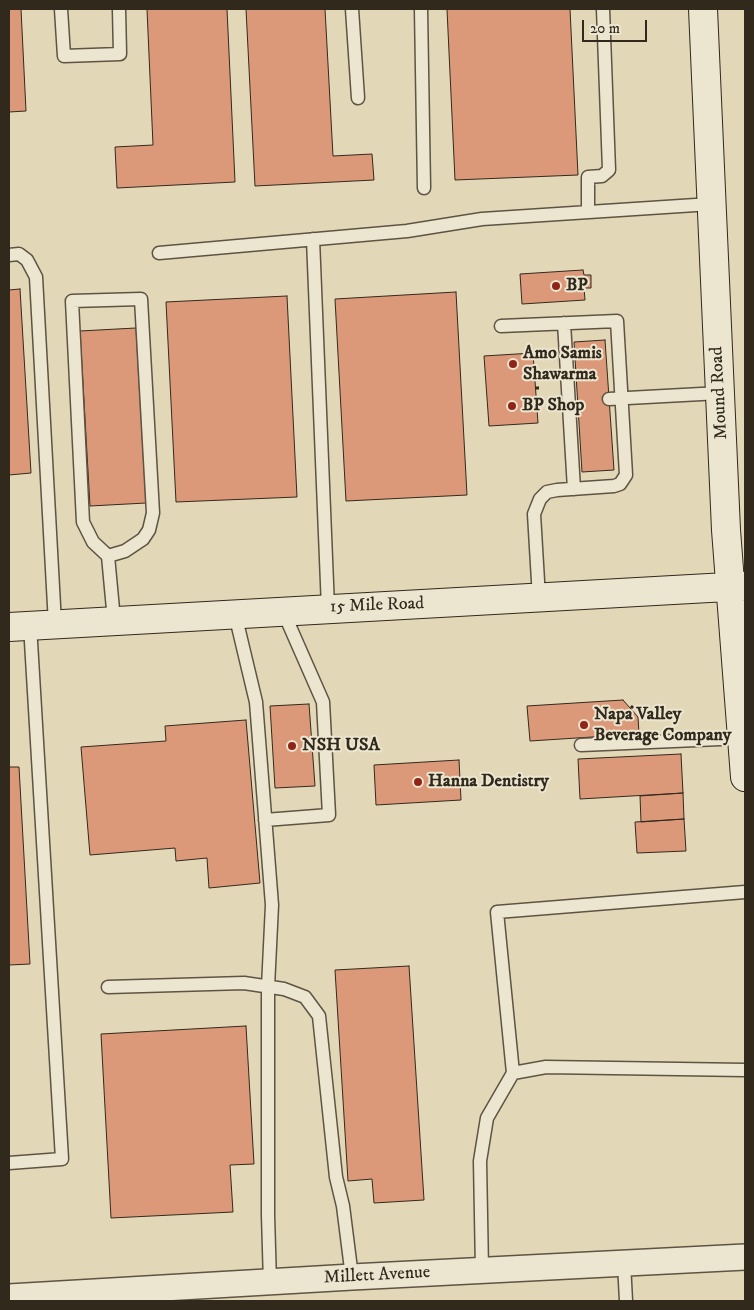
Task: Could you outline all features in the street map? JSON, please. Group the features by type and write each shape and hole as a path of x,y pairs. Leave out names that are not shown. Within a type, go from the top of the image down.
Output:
{"main road":[{"name":"Mound Road","path":"703,9 720,394 737,587 745,777"},
{"name":"15 Mile Road","path":"31,625 737,587"}],"street":[{"name":"Millett Avenue","path":"9,1297 134,1296 352,1276 745,1257"}],"lane":[{"path":"61,9 64,56 120,54 119,9"},
{"path":"352,9 358,98"},
{"path":"421,9 424,188"},
{"path":"588,212 588,177 602,176 609,170 603,9"},
{"path":"159,253 407,231 482,219 711,204"},
{"path":"313,239 328,608"},
{"path":"9,255 19,254 27,260 36,277 31,625 62,1159 9,1163"},
{"path":"108,556 125,551 142,539 149,530 153,513 141,300 72,301 82,522 93,542 108,556 114,620"},
{"path":"501,326 617,321 627,469 624,480 614,486 547,492 536,506 534,514 539,598"},
{"path":"564,323 573,402 574,489"},
{"path":"609,399 720,394"},
{"path":"265,820 329,815 323,702 283,611"},
{"path":"235,614 256,702 272,905 268,987 268,1214 270,1283"},
{"path":"581,745 743,738"},
{"path":"482,1270 480,1161 487,1118 513,1073 496,912 745,892"},
{"path":"108,987 244,983 284,989 305,997 319,1016 336,1177 343,1206 352,1276"},
{"path":"513,1073 546,1067 745,1070"},
{"path":"624,1263 626,1301"}],"building":[{"path":"9,9 21,9 26,111 9,112"},
{"path":"147,9 227,9 235,182 117,188 115,147 153,145"},
{"path":"246,9 325,9 333,156 372,154 374,180 255,186"},
{"path":"447,9 570,9 578,175 455,180"},
{"name":"BP","path":"583,270 584,275 591,275 591,288 584,288 585,300 522,304 520,274"},
{"path":"20,289 31,473 9,475 9,290"},
{"path":"456,292 467,495 346,501 335,299"},
{"path":"287,296 297,497 176,502 166,302"},
{"path":"136,328 146,503 90,506 80,331"},
{"path":"605,340 614,470 582,472 574,342"},
{"name":"BP Shop","path":"533,353 538,423 489,426 484,356"},
{"name":"Napa Valley Beverage Company","path":"623,700 638,717 639,734 530,741 527,706"},
{"name":"NSH USA","path":"309,704 315,786 275,788 270,706"},
{"path":"246,720 260,883 209,888 207,858 176,861 175,848 90,855 81,747 166,741 165,726"},
{"path":"681,754 683,793 580,799 578,759"},
{"name":"Hanna Dentistry","path":"459,760 461,800 376,805 374,765"},
{"path":"9,767 19,767 30,964 9,965"},
{"path":"683,793 684,819 641,822 640,796"},
{"path":"684,819 686,851 637,853 635,822"},
{"path":"409,966 424,1200 374,1203 372,1179 348,1181 335,970"},
{"path":"246,1026 254,1164 230,1165 233,1212 111,1218 101,1034"}],"place":[{"name":"BP","path":"556,286"},
{"name":"Amo Samis Shawarma","path":"513,364"},
{"name":"BP Shop","path":"512,406"},
{"name":"Napa Valley Beverage Company","path":"584,725"},
{"name":"NSH USA","path":"292,746"},
{"name":"Hanna Dentistry","path":"418,782"}]}
